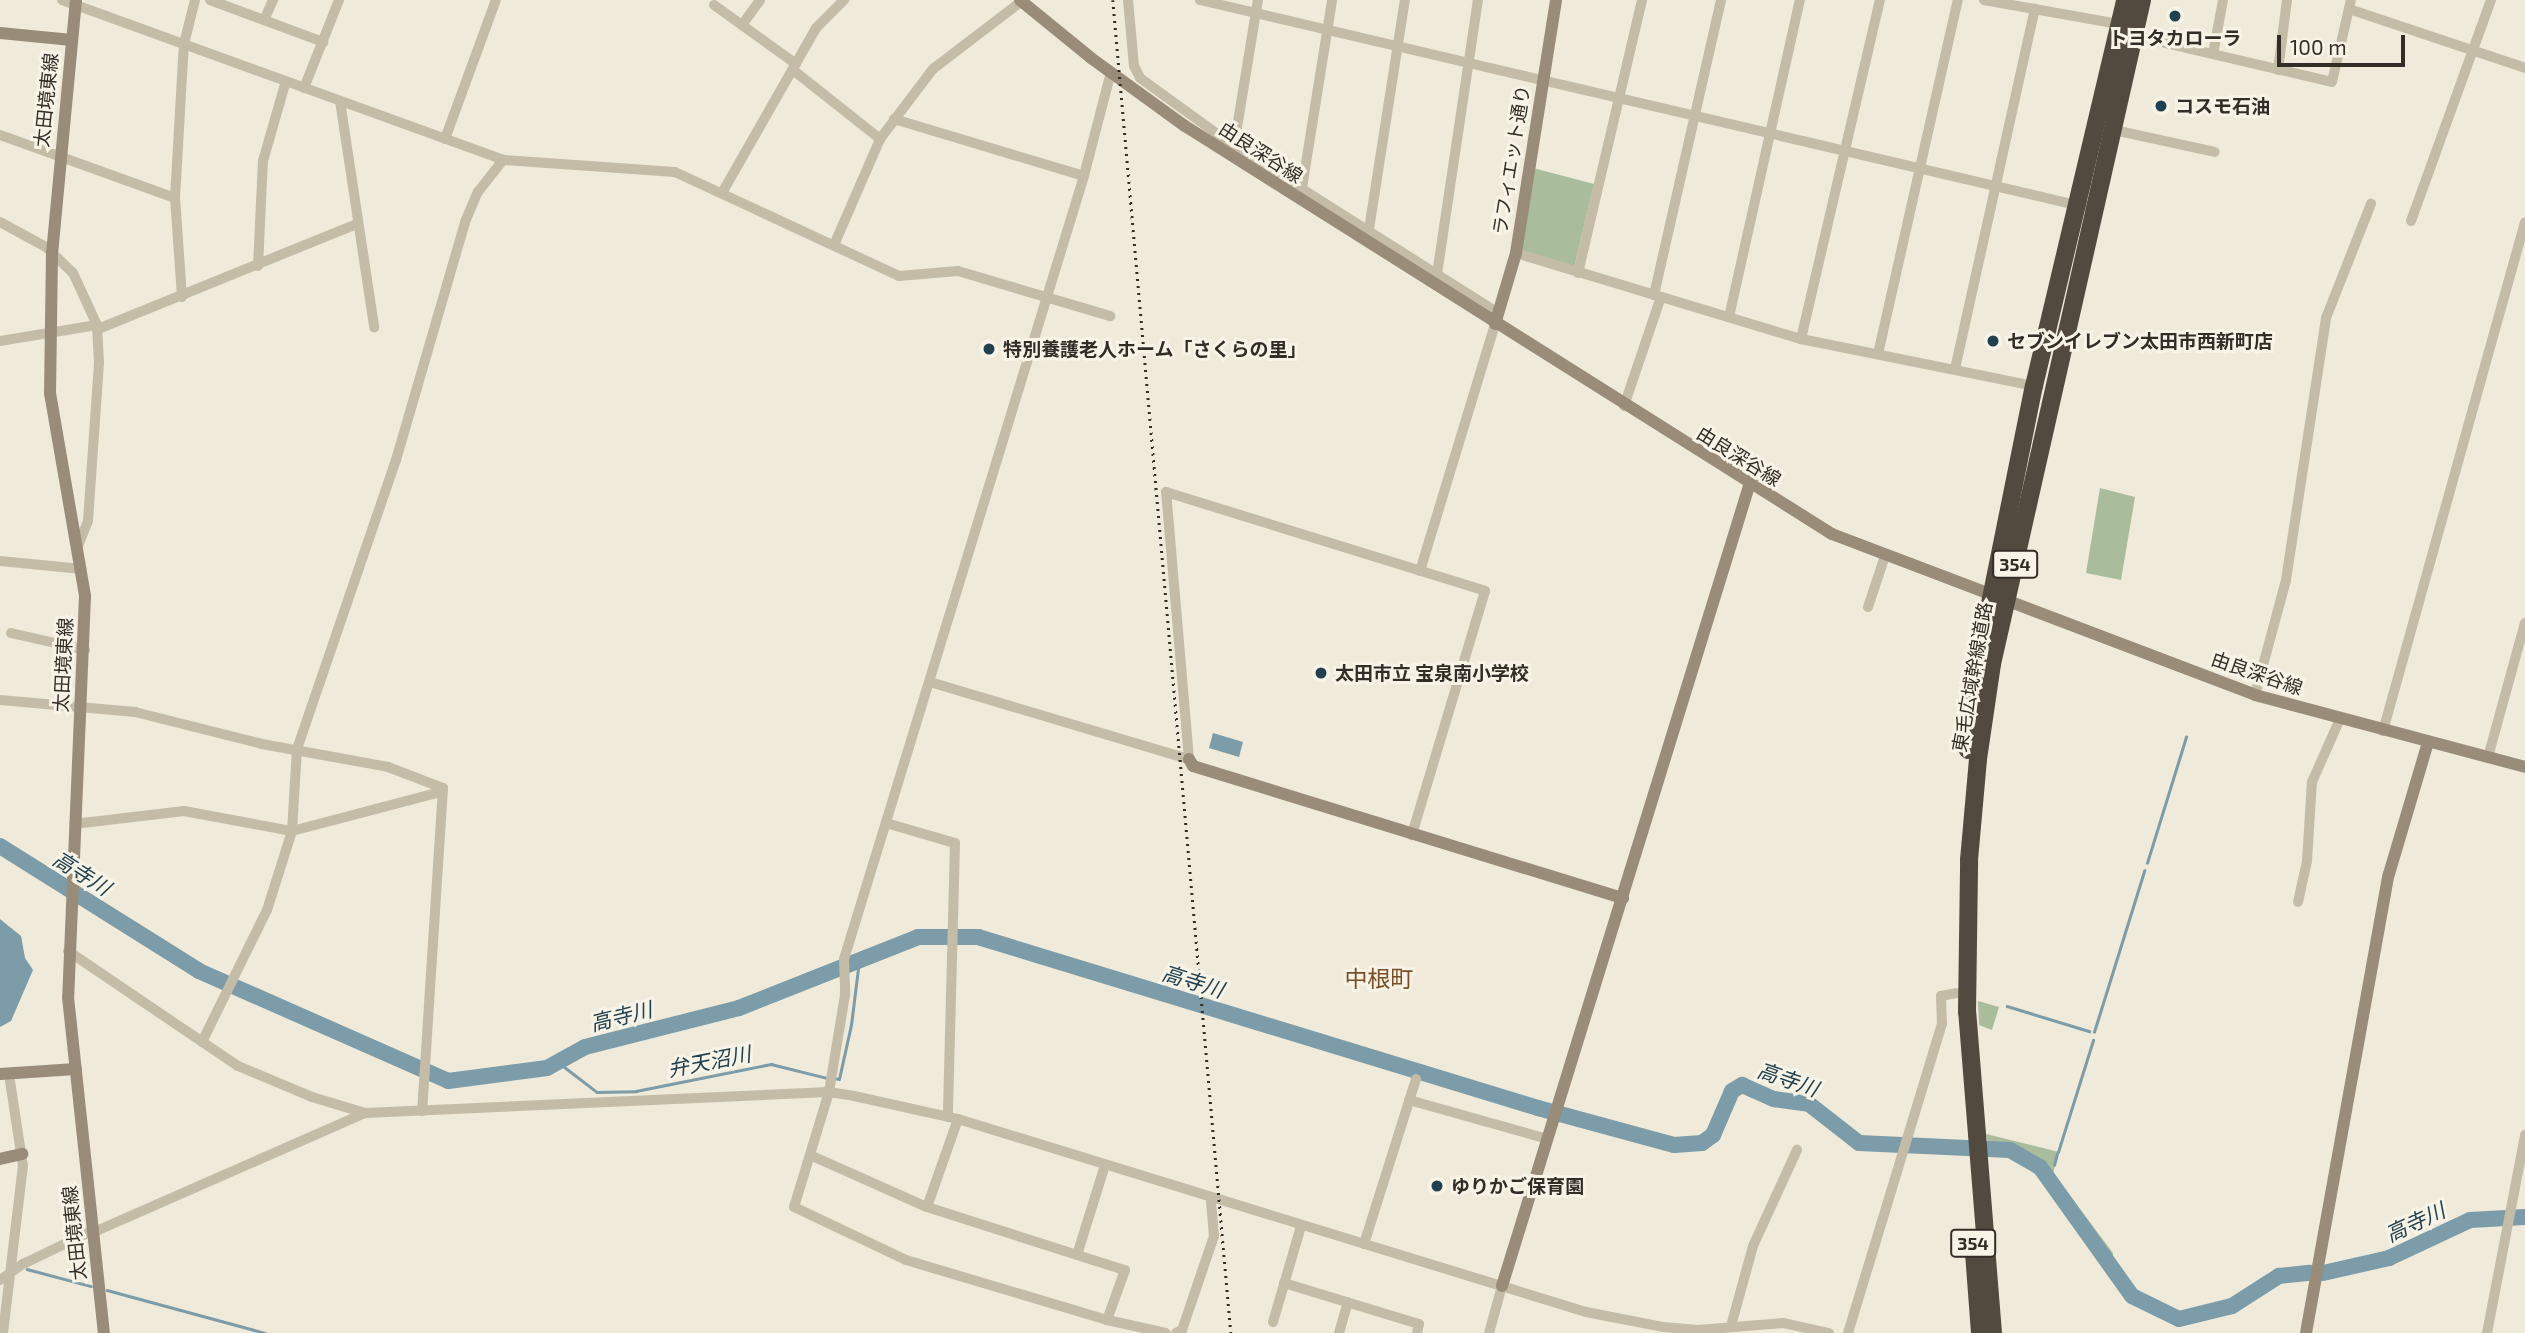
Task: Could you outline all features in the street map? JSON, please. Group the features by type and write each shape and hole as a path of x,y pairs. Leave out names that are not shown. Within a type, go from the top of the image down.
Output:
{"highway":[{"name":"東毛広域幹線道路","path":"1980,1333 1967,1012 1969,860 1985,705 2034,386 2125,0"},
{"name":"東毛広域幹線道路","path":"1993,1333 1956,993 1967,756 2000,597 2096,206 2142,0"}],"main road":[{"name":"ラフィエット通り","path":"1496,318 1516,253 1556,0"},
{"name":"由良深谷線","path":"1021,1 1111,72 1185,125 1496,318 1624,406 1749,486 1832,534 2255,695 2339,721 2525,767"},
{"name":"太田境東線","path":"75,2 52,252 50,335 55,439 82,569 85,650 68,951 76,1069 104,1333"},
{"path":"0,33 72,40"},
{"path":"1502,1286 1749,486"},
{"path":"2306,1333 2389,874 2428,742"},
{"path":"1189,759 1193,765 1412,835 1623,898"},
{"path":"5,1074 76,1069"},
{"path":"0,1159 22,1154"}],"street":[{"path":"62,0 75,2 503,160 676,172 899,276 958,271 1111,316"},
{"path":"182,297 175,198 184,44 195,0"},
{"path":"210,0 265,18 323,42"},
{"path":"265,18 273,0"},
{"path":"304,88 339,0"},
{"path":"445,139 496,0"},
{"path":"742,25 760,0"},
{"path":"722,192 816,29 844,0"},
{"path":"1128,0 1136,73 1234,146 1369,229 1437,274 1496,318 1420,570"},
{"path":"1200,0 1996,187 2076,205 2096,206"},
{"path":"1234,146 1258,0"},
{"path":"1302,188 1332,0"},
{"path":"1369,229 1405,0"},
{"path":"1437,274 1478,0"},
{"path":"1578,274 1642,0"},
{"path":"1624,406 1658,296 1721,0"},
{"path":"1729,317 1800,0"},
{"path":"1801,339 1880,0"},
{"path":"1878,354 1958,0"},
{"path":"1984,0 2119,24"},
{"path":"2213,54 2223,0"},
{"path":"2278,70 2287,0"},
{"path":"2411,221 2491,0"},
{"path":"834,245 880,139 894,119 933,69 1021,1"},
{"path":"714,5 880,139"},
{"path":"2135,36 2332,82 2350,5 2472,52 2525,68"},
{"path":"1955,369 2035,9"},
{"path":"1111,72 1084,176 844,960 845,995 829,1092 794,1207 906,1259 1107,1320 1166,1333"},
{"path":"258,265 263,161 286,81"},
{"path":"340,101 356,224 374,327"},
{"path":"894,119 1084,176"},
{"path":"2114,130 2215,152"},
{"path":"0,135 175,198"},
{"path":"202,1042 267,910 292,831 297,749 396,460 465,222 478,192 503,160"},
{"path":"2255,695 2286,580 2326,318 2371,204"},
{"path":"0,222 52,252 73,273 98,327 88,521 77,548"},
{"path":"2383,731 2525,222"},
{"path":"0,341 98,327 182,297 356,224"},
{"path":"1516,253 1578,274 1801,339 2052,390"},
{"path":"930,682 1189,759 1166,492 1420,570 1485,591 1412,835"},
{"path":"1868,607 1885,556"},
{"path":"0,561 82,569"},
{"path":"2488,757 2525,623"},
{"path":"11,633 85,650"},
{"path":"0,700 80,710 135,712 388,767 443,788 422,1111"},
{"path":"2298,902 2308,861 2312,782 2339,721"},
{"path":"74,824 184,811 292,831 441,792"},
{"path":"886,823 955,843 953,1118 927,1207"},
{"path":"68,951 238,1066 312,1097 365,1113 829,1092 953,1118 1586,1312 1663,1327 1725,1329 1783,1323 1829,1333"},
{"path":"1848,1333 1942,1024 1941,996 1956,993"},
{"path":"2,1333 13,1271 22,1154 5,1074"},
{"path":"1364,1244 1416,1079"},
{"path":"1409,1100 1548,1139"},
{"path":"0,1280 94,1231 365,1113"},
{"path":"2487,1333 2507,1217 2525,1135"},
{"path":"1725,1329 1753,1246 1797,1150"},
{"path":"810,1156 927,1207 1125,1269 1107,1320"},
{"path":"1077,1255 1105,1165"},
{"path":"1176,1333 1182,1330 1214,1236 1211,1198"},
{"path":"1273,1322 1301,1226"},
{"path":"1284,1283 1419,1324 1417,1333"},
{"path":"1489,1333 1502,1286"},
{"path":"1339,1333 1348,1302"}],"green space":[{"path":"1533,168 1594,184 1574,268 1519,251"},
{"path":"2100,488 2135,497 2121,580 2086,573"},
{"path":"1978,1001 1999,1007 1992,1030 1979,1025"},
{"path":"1986,1134 2059,1152 2053,1173 2113,1253 2112,1262 2040,1162 2016,1149 1988,1143"}],"water":[{"path":"1213,733 1243,742 1239,757 1209,748"},
{"path":"0,919 21,936 25,958 33,970 11,1021 0,1027"}],"waterway":[{"path":"2147,863 2186,737"},
{"name":"高寺川","path":"0,846 199,971 448,1081 547,1068 585,1047 739,1008 918,937 978,937 1538,1108 1674,1145 1702,1143 1713,1135 1732,1091 1742,1085 1774,1099 1809,1104 1859,1143 2010,1150 2040,1167 2132,1296 2179,1319 2232,1306 2279,1276 2310,1273"},
{"path":"2094,1032 2144,871"},
{"name":"弁天沼川","path":"834,1078 839,1079 851,1025 859,961"},
{"path":"2007,1006 2089,1031"},
{"path":"2058,1152 2093,1040"},
{"name":"弁天沼川","path":"558,1062 597,1092 636,1091 771,1064 827,1078"},
{"path":"2054,1165 2057,1154"},
{"name":"高寺川","path":"2323,1273 2389,1258 2470,1220 2525,1217"},
{"path":"27,1269 91,1286"},
{"path":"107,1290 265,1333"}],"railway":[{"path":"1113,0 1231,1333"}],"place":[{"name":"トヨタカローラ","path":"2175,16"},
{"name":"コスモ石油","path":"2161,106"},
{"name":"セブンイレブン太田市西新町店","path":"1993,341"},
{"name":"特別養護老人ホーム「さくらの里」","path":"989,349"},
{"name":"太田市立 宝泉南小学校","path":"1321,673"},
{"name":"ゆりかご保育園","path":"1437,1186"}],"district":[{"name":"中根町","path":"1379,978"}]}
